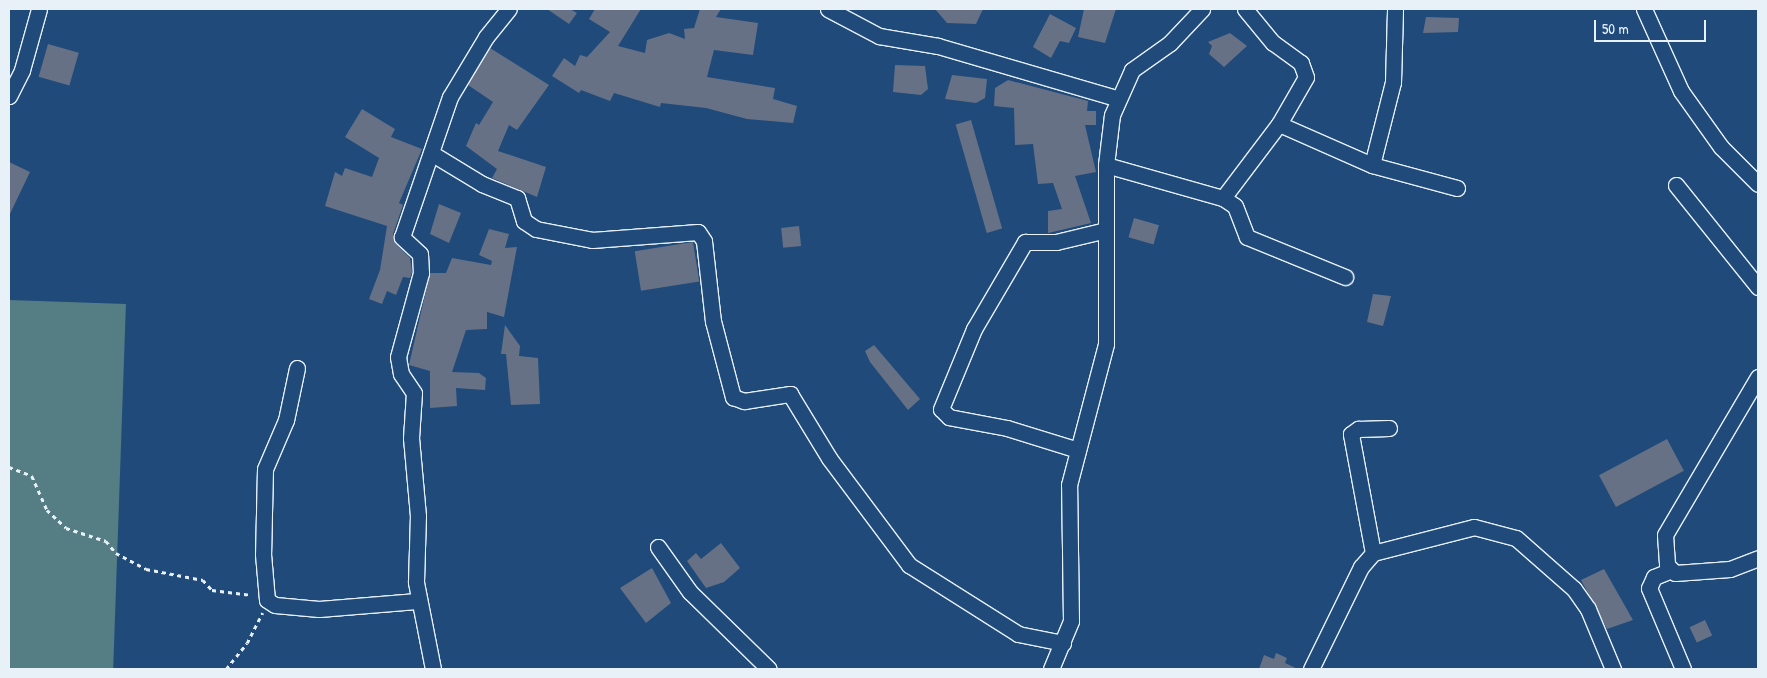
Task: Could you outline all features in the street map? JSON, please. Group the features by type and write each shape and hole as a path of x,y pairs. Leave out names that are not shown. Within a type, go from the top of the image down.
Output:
{"street":[{"path":"9,96 22,70 39,9"},
{"path":"433,669 417,601 418,516 411,438 414,393 401,374 398,357 421,273 420,254 402,237 430,153 464,70 509,9"},
{"path":"828,9 879,36 938,46 1116,98"},
{"path":"1051,669 1063,643 1073,606 1068,497 1078,450 1106,344 1106,165 1116,98 1132,70 1170,42 1202,9"},
{"path":"1223,198 1279,124 1306,77 1305,69 1273,42 1245,9"},
{"path":"1372,165 1393,82 1395,9"},
{"path":"1644,9 1681,91 1721,147 1758,184"},
{"path":"1279,124 1372,165 1457,188"},
{"path":"430,153 482,184 517,198 524,221 536,229 592,240 698,232 704,241 713,321 733,397 744,401 790,394 829,458 909,565 1018,634 1063,643"},
{"path":"1106,165 1223,198 1235,206 1247,237 1345,277"},
{"path":"1676,185 1758,287"},
{"path":"1078,450 1007,428 949,417 941,409 974,329 1025,242 1056,242 1106,230"},
{"path":"297,368 286,420 265,469 263,554 268,600 274,605 319,609 417,601"},
{"path":"1669,571 1665,535 1676,510 1758,377"},
{"path":"1373,552 1351,434 1358,429 1390,428"},
{"path":"1311,669 1350,597 1361,567 1373,552 1474,527 1516,538 1582,598 1613,669"},
{"path":"658,546 690,592 769,669"},
{"path":"1683,669 1649,588 1654,578 1669,571 1684,574 1730,569 1758,558"}],"path":[{"path":"9,468 32,476 47,510 66,528 106,541 116,552 146,568 203,580 212,590 268,600 247,643 226,669"}],"green space":[{"path":"9,300 126,304 113,669 9,669"}],"building":[{"path":"547,9 570,9 577,13 569,24"},
{"path":"595,9 641,9 618,46 645,53 647,40 669,33 685,39 684,29 694,28 700,9 721,9 716,17 758,23 753,55 714,50 707,77 775,88 773,99 797,106 793,123 747,119 706,108 661,103 660,107 614,93 610,101 581,90 579,93 552,76 564,58 575,66 580,55 587,57 610,32 589,19"},
{"path":"935,9 983,9 976,24 947,23"},
{"path":"1084,9 1116,9 1105,43 1078,37"},
{"path":"1050,14 1076,28 1069,43 1060,41 1051,58 1033,47"},
{"path":"1426,17 1459,18 1458,32 1423,33"},
{"path":"1230,33 1247,46 1224,67 1209,54 1212,46 1208,42"},
{"path":"48,44 79,53 69,86 39,77"},
{"path":"490,48 549,85 517,130 509,125 498,151 546,167 537,197 492,178 497,169 466,146 476,123 479,125 493,102 468,85"},
{"path":"895,65 925,66 928,89 921,95 893,92"},
{"path":"952,75 987,79 985,98 976,103 945,99"},
{"path":"1008,80 1088,101 1087,111 1096,111 1096,125 1085,125 1096,172 1075,176 1091,223 1048,233 1048,211 1062,209 1053,183 1038,184 1033,144 1015,145 1014,108 994,106 995,88"},
{"path":"362,109 395,129 391,137 422,149 399,203 403,205 393,234 395,243 410,258 412,272 410,278 403,277 396,295 387,291 382,304 369,299 380,270 387,226 325,206 335,172 342,176 345,168 372,177 379,158 345,137"},
{"path":"971,120 1002,229 987,233 956,124"},
{"path":"9,162 30,172 9,216"},
{"path":"439,204 461,213 449,243 430,234"},
{"path":"1134,218 1159,225 1153,244 1128,237"},
{"path":"799,226 801,246 783,248 781,228"},
{"path":"489,229 509,234 505,248 517,247 504,317 487,312 487,329 466,330 452,372 479,373 486,378 485,390 456,388 457,406 430,408 430,371 409,365 430,273 446,273 452,258 491,265 492,261 479,255"},
{"path":"693,242 699,282 641,291 635,251"},
{"path":"1373,294 1391,296 1383,326 1367,322"},
{"path":"505,325 520,346 519,356 538,358 540,404 511,405 506,354 501,354"},
{"path":"874,345 920,399 908,410 870,362 865,351"},
{"path":"1667,439 1684,471 1616,507 1599,475"},
{"path":"721,543 740,568 724,582 706,588 687,561 696,553 701,559"},
{"path":"652,568 671,603 646,623 620,588"},
{"path":"1604,569 1633,620 1607,629 1581,580"},
{"path":"1705,620 1712,635 1697,643 1690,627"},
{"path":"1276,653 1287,658 1285,663 1298,669 1259,669 1264,655 1274,659"}]}
